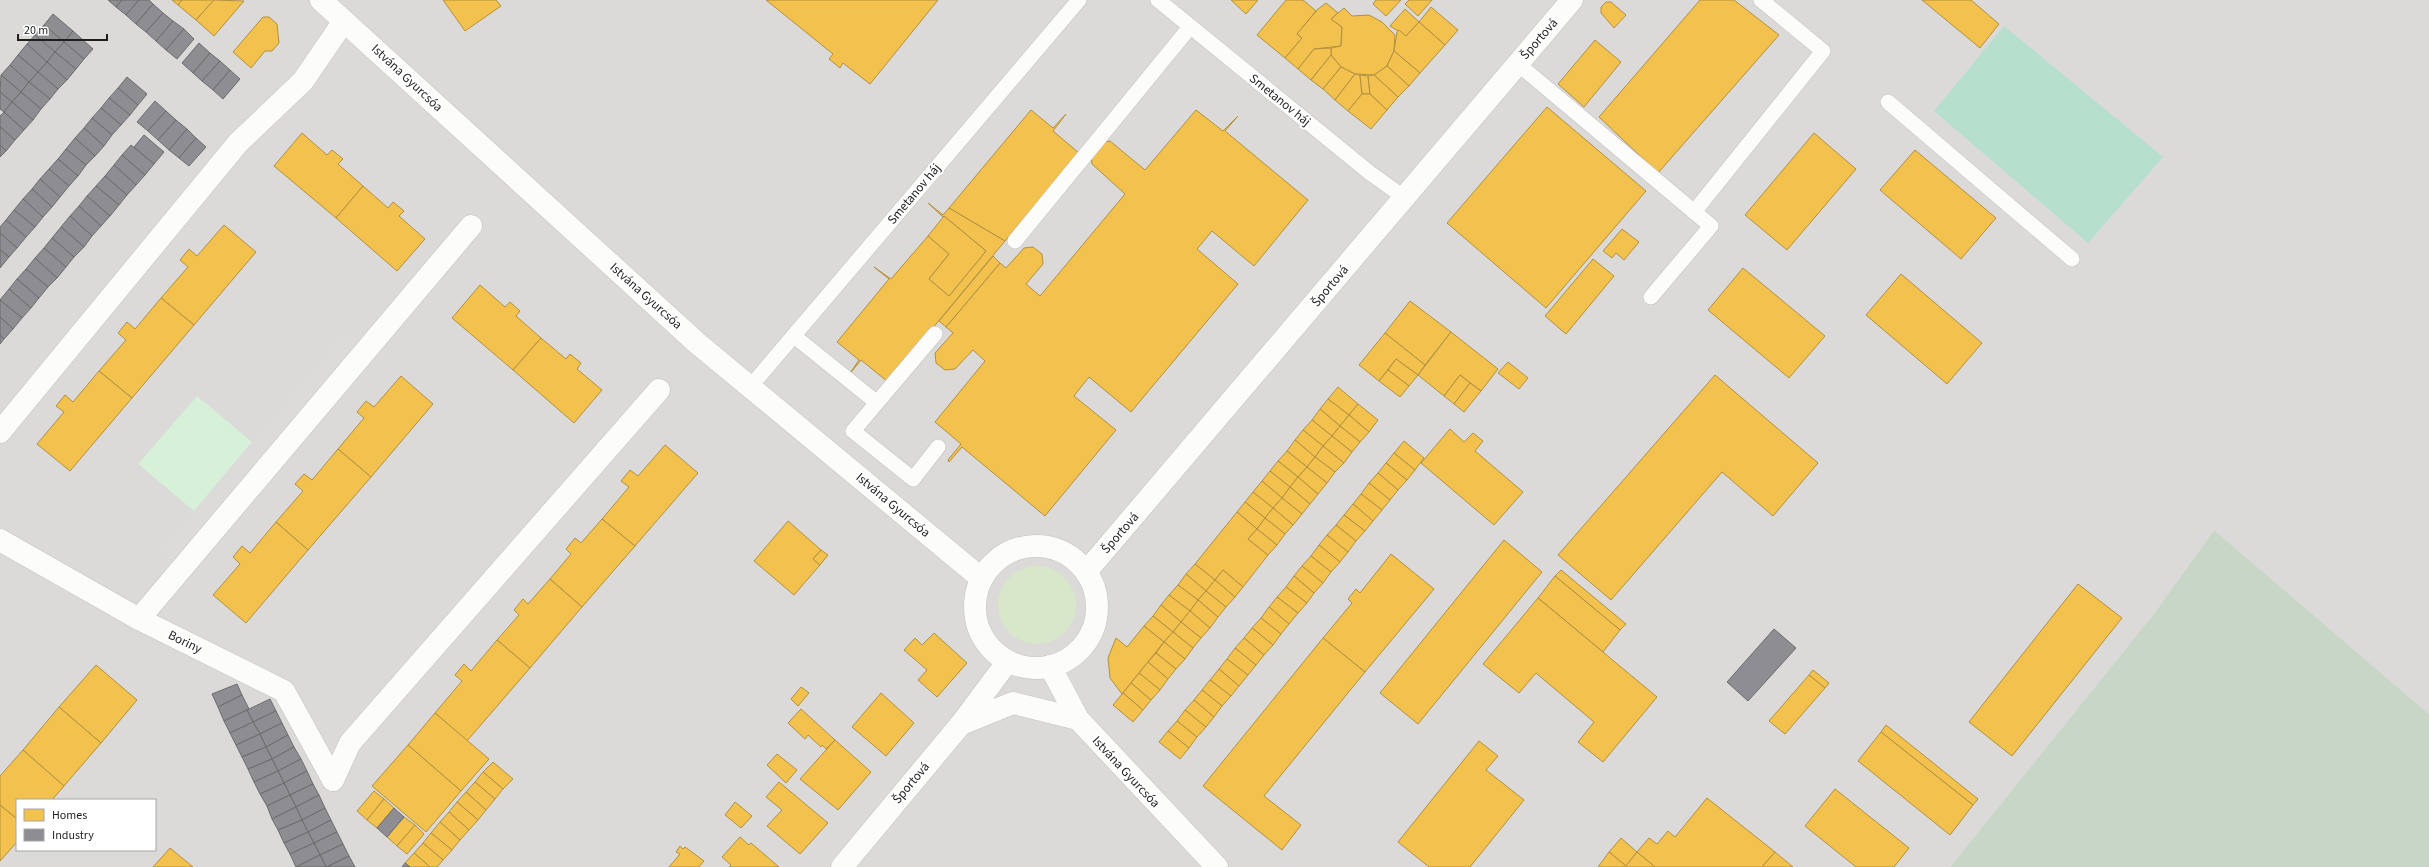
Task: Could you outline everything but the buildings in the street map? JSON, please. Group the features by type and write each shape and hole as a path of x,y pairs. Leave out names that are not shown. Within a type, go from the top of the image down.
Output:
{"street":[{"name":"Istvána Gyurcsóa","path":"321,0 697,343 982,579"},
{"name":"Športová","path":"1086,572 1572,0"},
{"path":"0,432 238,143 303,81 344,21"},
{"path":"139,619 471,226"},
{"name":"Boriny","path":"0,540 139,619 284,691 333,780 350,743 659,390"},
{"path":"1032,546 1048,547 1062,552 1076,561 1086,572 1094,590 1097,609 1093,628 1078,650 1068,658 1050,666 1036,668 1021,666 995,652 984,639 978,625 976,602 982,579 991,566 1003,556 1017,549 1032,546"},
{"name":"Športová","path":"842,867 961,724 1008,660"},
{"name":"Istvána Gyurcsóa","path":"1050,666 1078,719 1217,867"},
{"path":"961,724 1012,703 1078,719"}],"lane":[{"name":"Smetanov háj","path":"750,387 1079,0"},
{"name":"Smetanov háj","path":"1158,0 1190,28 1370,173 1405,198"},
{"path":"1694,212 1823,51 1761,0"},
{"path":"1015,241 1190,28"},
{"path":"1518,64 1711,226 1651,297"},
{"path":"1888,102 2072,259"},
{"path":"934,334 853,431 913,479 938,447"},
{"path":"794,336 876,402"}],"shaded area":[{"path":"0,0 2429,0 2429,714 2214,530 2153,615 1950,867 0,867"},
{"path":"344,332 367,351 184,571 160,552"}],"green space":[{"path":"2004,26 2163,157 2088,243 1934,111"},
{"path":"197,396 252,442 194,511 138,464"},
{"path":"2214,530 2429,714 2429,867 1950,867 2153,615"},
{"path":"1037,566 1052,569 1065,577 1073,590 1076,605 1073,620 1065,633 1052,641 1037,644 1022,641 1009,633 1001,620 998,605 1001,590 1009,577 1022,569"}]}
